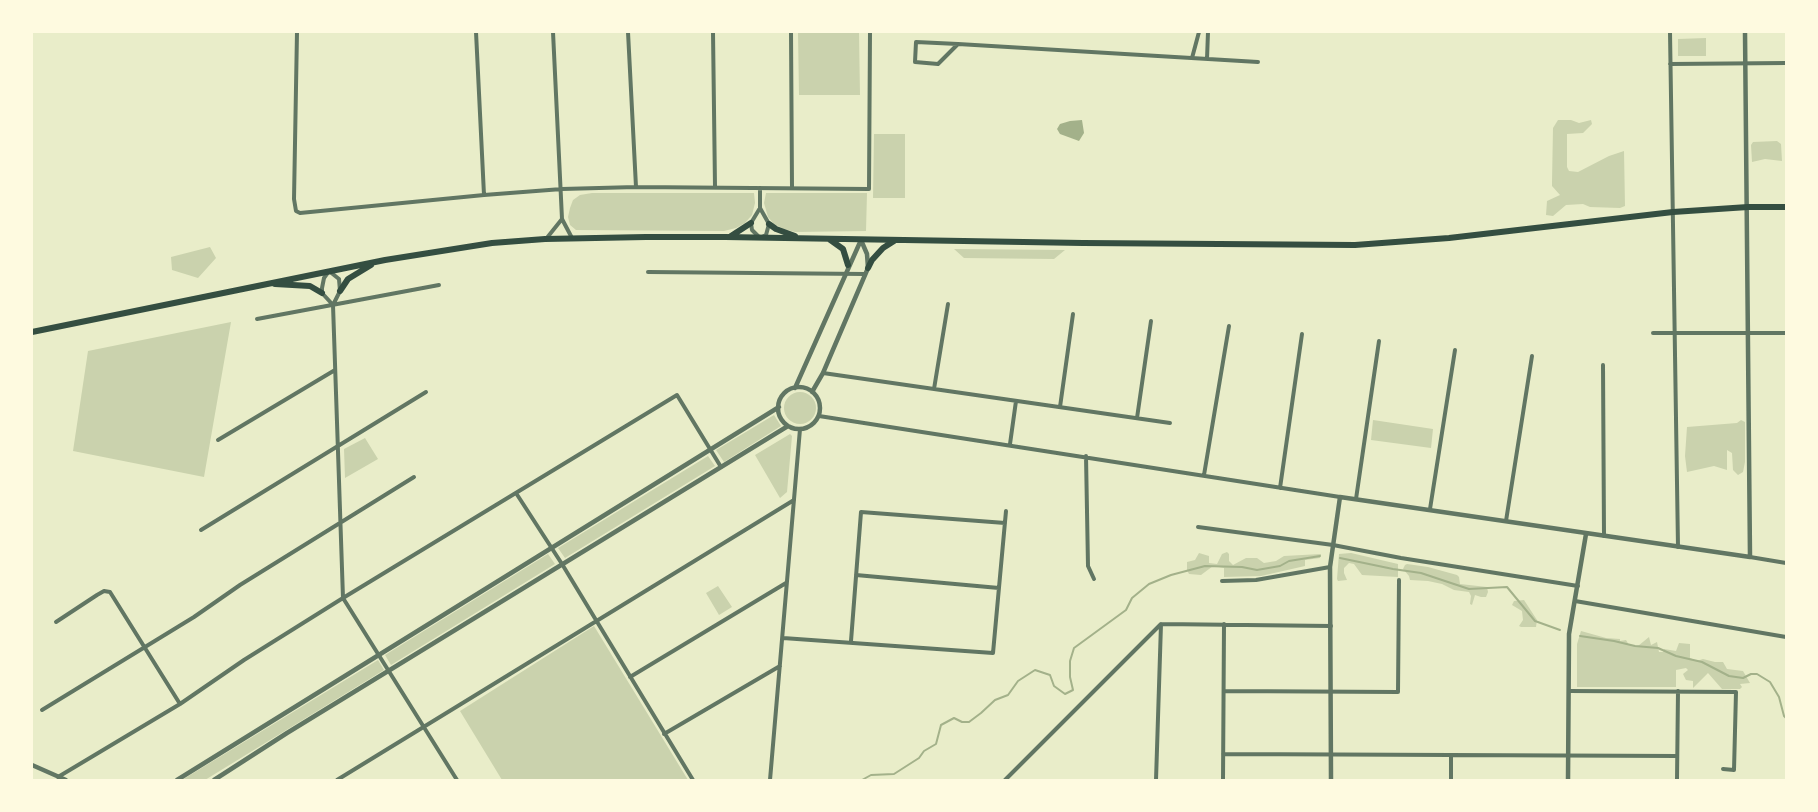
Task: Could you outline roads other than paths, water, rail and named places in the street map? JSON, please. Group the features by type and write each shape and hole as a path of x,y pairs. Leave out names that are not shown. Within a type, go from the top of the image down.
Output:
{"highway":[{"path":"32,332 377,262 492,243 545,239 729,237 1355,245 1449,238 1673,212 1786,207"},
{"path":"729,237 751,223"},
{"path":"769,224 801,238"},
{"path":"829,239 843,249 848,265"},
{"path":"868,267 883,248 896,240"},
{"path":"340,291 348,279 377,262"},
{"path":"269,283 310,286 322,293"}],"street":[{"path":"297,32 294,199 296,211 300,213 562,189 636,187 869,189 870,32"},
{"path":"476,32 484,195"},
{"path":"553,32 562,219 572,238"},
{"path":"628,32 636,187"},
{"path":"713,32 715,187"},
{"path":"791,32 792,188"},
{"path":"1192,58 1199,32"},
{"path":"1207,59 1208,32"},
{"path":"1670,32 1678,547"},
{"path":"1745,32 1750,557"},
{"path":"958,44 938,64 915,62 916,42 958,44 1258,62"},
{"path":"1670,64 1786,63"},
{"path":"760,188 760,208 769,224 765,235 760,238 752,230 751,223 760,208"},
{"path":"545,239 562,219"},
{"path":"795,388 861,240"},
{"path":"812,392 823,373 868,267 867,254 861,240"},
{"path":"333,305 322,293 323,282 329,271 339,279 340,291 333,305 344,598 457,780"},
{"path":"648,272 865,274"},
{"path":"257,320 439,285"},
{"path":"934,389 948,304"},
{"path":"1060,407 1073,314"},
{"path":"1137,418 1151,321"},
{"path":"1204,475 1229,326"},
{"path":"1280,488 1302,333"},
{"path":"1653,333 1786,333"},
{"path":"1356,499 1379,340"},
{"path":"1431,509 1455,350"},
{"path":"1506,521 1532,356"},
{"path":"1603,365 1604,536"},
{"path":"218,440 335,370"},
{"path":"823,373 1170,423"},
{"path":"795,388 804,388 812,392 818,398 820,407 815,423 800,429 788,426 779,414 778,407 781,398 795,388"},
{"path":"201,530 426,392"},
{"path":"58,777 180,704 244,660 344,598 677,395 721,467"},
{"path":"1010,444 1016,401"},
{"path":"177,780 778,407"},
{"path":"819,416 1010,444 1280,488 1786,563"},
{"path":"214,780 788,426"},
{"path":"770,780 800,429"},
{"path":"1086,456 1088,566 1094,579"},
{"path":"42,710 194,617 240,585 414,477"},
{"path":"516,492 693,780"},
{"path":"1331,780 1330,567 1340,497"},
{"path":"337,780 794,500"},
{"path":"783,638 851,641 993,653 1006,511"},
{"path":"851,641 861,512 1005,522"},
{"path":"1197,527 1333,545 1578,586"},
{"path":"1568,780 1569,634 1586,534"},
{"path":"1222,581 1256,579 1330,567"},
{"path":"856,575 999,588"},
{"path":"1224,691 1398,692 1399,580"},
{"path":"630,677 787,583"},
{"path":"56,622 104,591 112,594 180,704"},
{"path":"1575,601 1786,637"},
{"path":"1005,780 1161,624 1330,626"},
{"path":"1156,780 1161,624"},
{"path":"1223,780 1224,624"},
{"path":"664,734 781,666"},
{"path":"1677,780 1678,691"},
{"path":"1569,692 1736,692 1734,770 1723,769"},
{"path":"1223,754 1677,756"},
{"path":"1451,755 1451,780"},
{"path":"32,765 66,780"}],"waterway":[{"path":"862,780 871,775 894,774 936,744 941,725 954,718 962,722 969,722 995,700 1008,695 1018,681 1035,670 1050,675 1054,686 1065,694 1073,690 1070,661 1074,648 1126,610 1132,598 1149,584 1171,575 1205,566 1242,567 1257,570 1280,566 1289,561 1320,556"},
{"path":"1340,558 1421,573 1469,589 1507,587 1535,621 1560,630"},
{"path":"1580,636 1658,648 1676,656 1702,662 1729,676 1743,678 1757,674 1770,682 1779,697 1786,718"}]}
